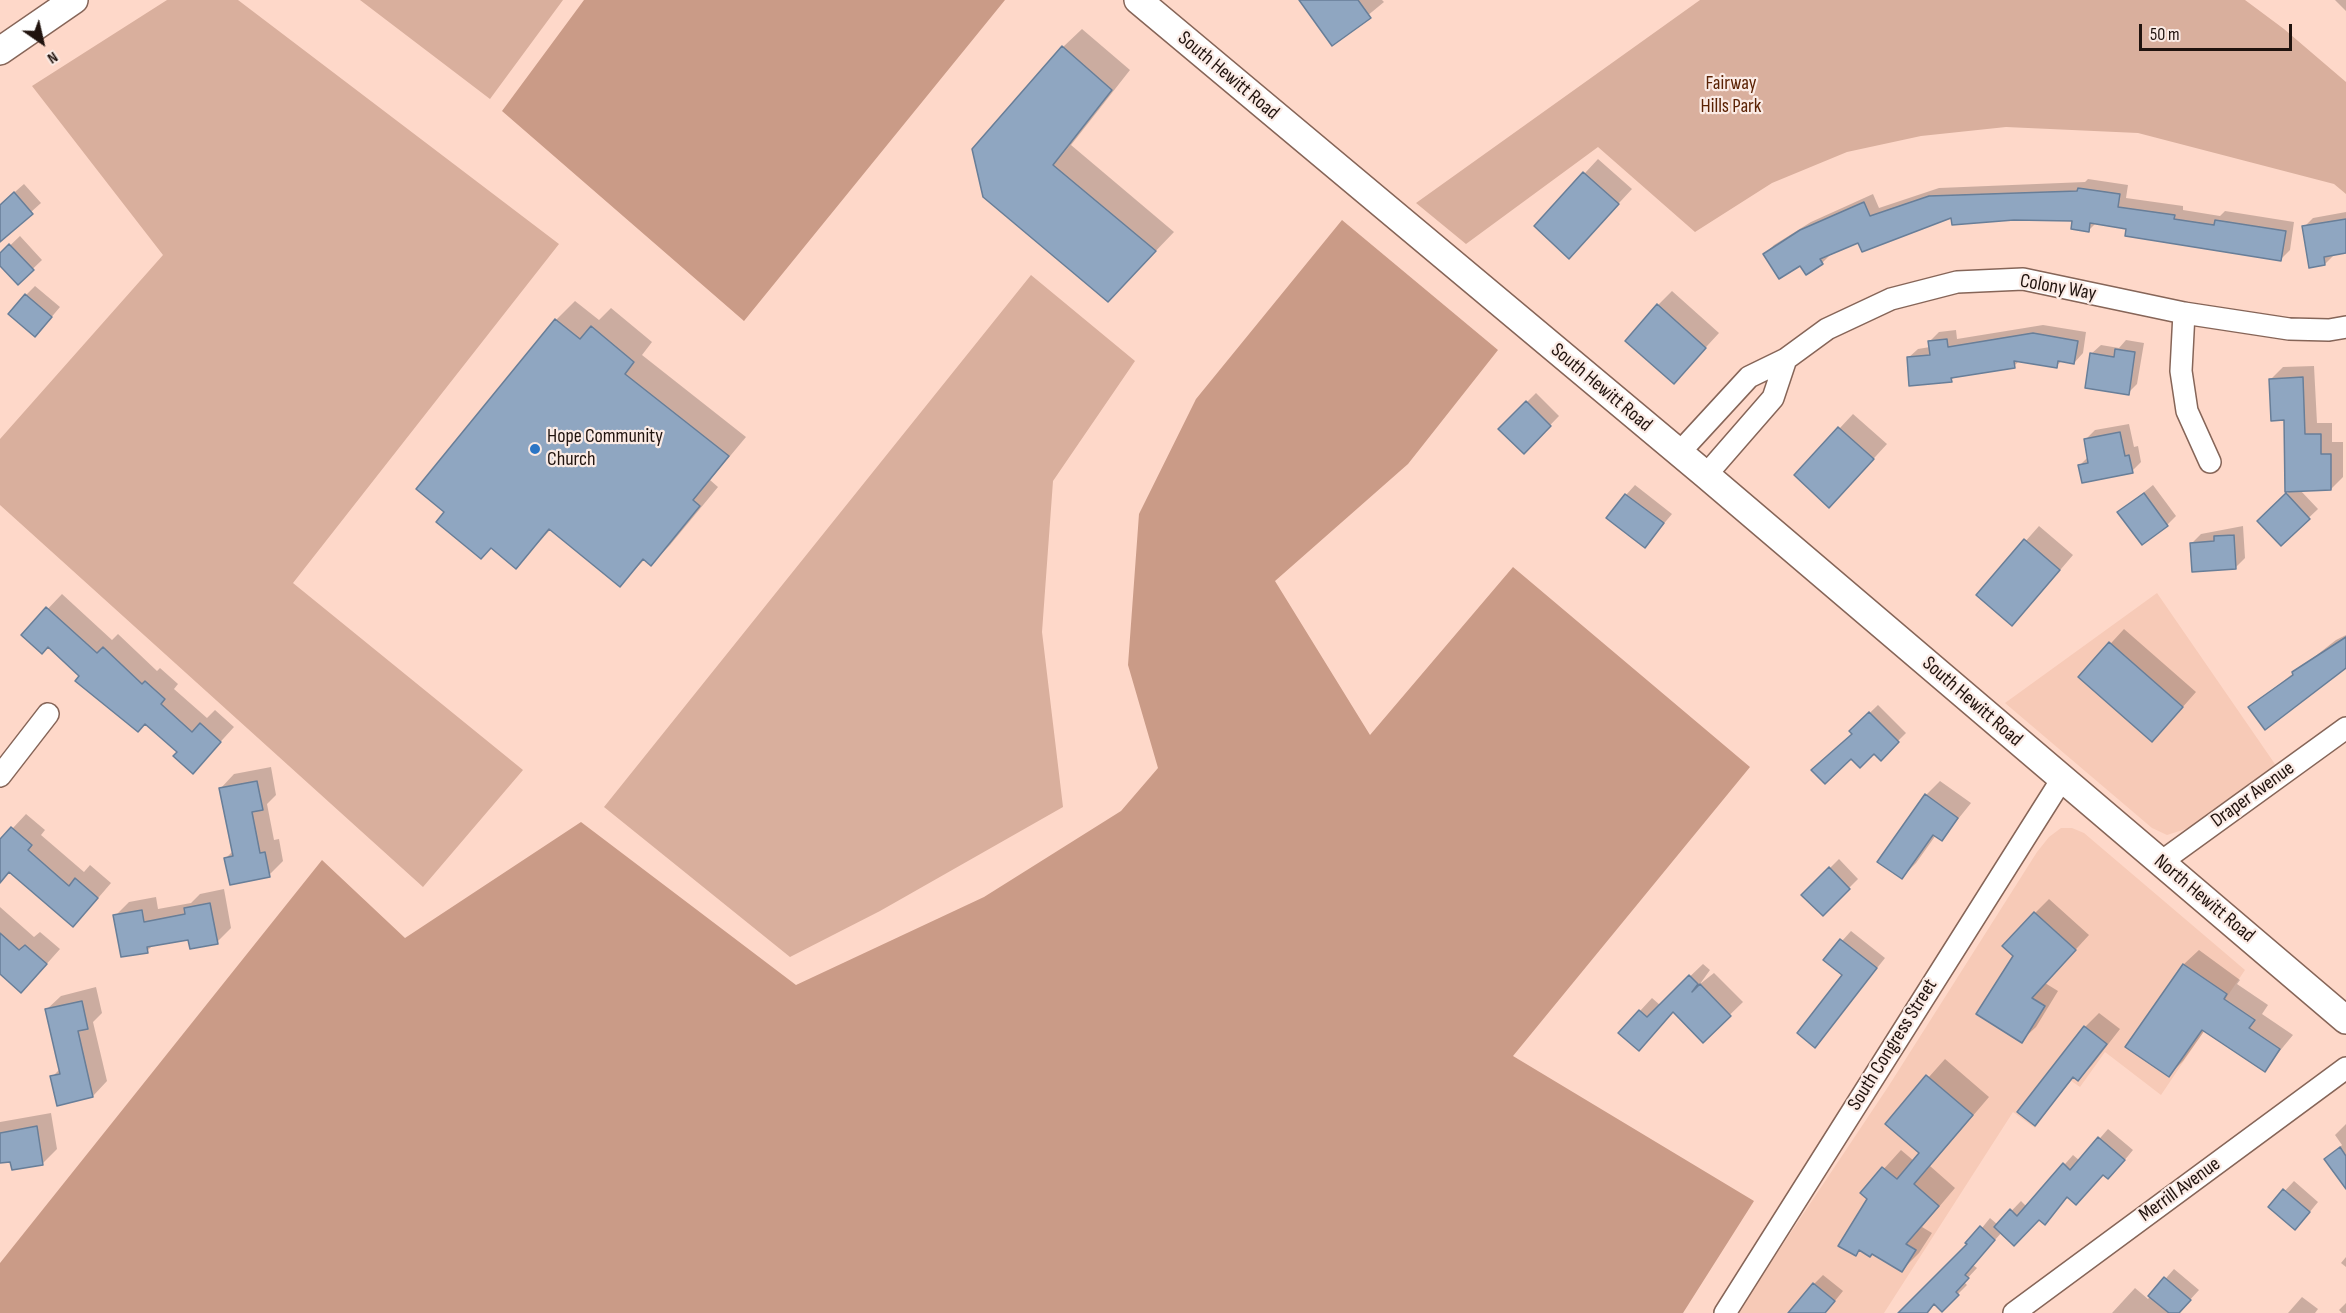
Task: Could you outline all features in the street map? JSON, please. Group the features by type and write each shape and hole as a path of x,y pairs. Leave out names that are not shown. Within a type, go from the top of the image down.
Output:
{"main road":[{"path":"0,51 74,0"},
{"name":"South Hewitt Road","path":"1138,0 1706,475 2062,779"},
{"name":"North Hewitt Road","path":"2062,779 2346,1020"}],"street":[{"name":"Colony Way","path":"1679,453 1749,377 1786,359 1827,329 1891,299 1957,282 2023,279 2184,313 2289,329 2329,330 2346,327"},
{"path":"2184,313 2181,371 2187,411 2210,462"},
{"path":"1706,475 1773,398 1786,359"},
{"path":"0,776 48,714"},
{"name":"Draper Avenue","path":"2161,862 2346,728"},
{"name":"South Congress Street","path":"1725,1313 2062,779"},
{"name":"Merrill Avenue","path":"2014,1313 2346,1068"}],"shaded area":[{"path":"584,0 1005,0 744,321 502,111"},
{"path":"1342,220 1498,350 1408,464 1275,581 1370,735 1513,567 1750,767 1513,1056 1754,1201 1683,1313 0,1313 0,1263 322,860 405,938 581,822 796,985 984,897 1121,811 1158,768 1128,665 1139,514 1196,399"},
{"path":"2157,593 2277,767 2192,827 2167,835 2152,828 2005,703"},
{"path":"2061,828 2072,828 2084,833 2245,970 2161,1095 2105,1052 2080,1087 2070,1080 2035,1128 2013,1112 1884,1313 1737,1313 1888,1087 2037,852 2049,837"}],"green space":[{"path":"167,0 238,0 559,244 293,583 523,770 423,887 0,505 0,439 163,255 32,86"},
{"path":"360,0 563,0 490,99"},
{"name":"Fairway Hills Park","path":"1700,0 2245,0 2284,29 2346,82 2346,194 2334,184 2138,133 2006,127 1921,136 1847,152 1772,183 1695,232 1598,147 1466,244 1416,203"},
{"path":"1031,275 1135,361 1053,481 1042,632 1063,807 880,911 790,957 604,807"}],"building":[{"path":"1299,0 1358,0 1371,18 1332,46"},
{"path":"1062,46 1112,90 1053,165 1156,251 1108,302 983,197 972,149"},
{"path":"1583,172 1619,204 1569,259 1534,226"},
{"path":"2078,188 2120,194 2118,207 2175,215 2174,219 2214,225 2215,220 2286,231 2281,261 2125,236 2126,229 2090,223 2089,232 2071,229 2072,221 2014,220 1952,225 1951,218 1862,252 1858,243 1820,259 1823,264 1806,275 1800,266 1779,279 1763,254 1800,230 1864,202 1870,216 1929,196 2077,191"},
{"path":"14,192 33,214 0,242 0,205"},
{"path":"2346,219 2346,253 2324,257 2325,265 2309,268 2302,226"},
{"path":"9,244 34,270 18,285 0,266 0,253"},
{"path":"25,294 52,317 35,337 8,314"},
{"path":"1657,304 1706,348 1674,384 1625,341"},
{"name":"Hope Community Church","path":"555,319 580,339 591,326 634,362 625,374 729,456 693,500 700,506 651,566 643,559 620,587 549,529 516,569 491,548 481,559 436,522 444,512 416,489"},
{"path":"2033,333 2078,341 2074,364 2058,361 2057,368 2014,361 2015,368 1951,378 1952,382 1909,386 1907,357 1930,355 1928,341 1947,339 1948,347"},
{"path":"2115,349 2135,352 2129,395 2085,388 2090,353 2114,357"},
{"path":"2303,377 2305,434 2321,434 2321,454 2331,454 2331,490 2285,492 2284,420 2271,421 2269,379"},
{"path":"1526,401 1551,426 1524,454 1498,429"},
{"path":"1838,427 1874,459 1829,508 1794,475"},
{"path":"2120,432 2125,456 2129,455 2133,473 2082,483 2078,465 2088,463 2084,439"},
{"path":"2144,493 2168,526 2142,545 2117,512"},
{"path":"2286,493 2310,519 2281,546 2257,521"},
{"path":"1625,494 1664,523 1645,548 1606,518"},
{"path":"2234,535 2236,569 2192,572 2190,543 2214,541 2214,536"},
{"path":"2024,539 2060,570 2012,626 1976,595"},
{"path":"46,607 97,653 103,647 142,684 145,681 165,699 161,704 192,732 200,723 221,742 193,774 173,756 177,752 145,724 138,732 75,681 79,676 48,647 42,654 21,635"},
{"path":"2346,637 2346,668 2265,730 2248,707 2293,675 2292,672"},
{"path":"2109,642 2183,707 2152,742 2078,677"},
{"path":"1869,712 1899,742 1881,761 1874,754 1860,768 1851,759 1825,784 1811,770 1852,734 1849,731"},
{"path":"257,781 263,810 252,812 260,853 265,852 270,877 230,885 224,858 233,856 219,788"},
{"path":"1925,794 1958,818 1942,841 1933,835 1902,879 1877,862"},
{"path":"11,827 32,845 28,850 69,886 75,878 98,898 73,927 9,872 0,883 0,839"},
{"path":"1829,867 1850,889 1823,916 1801,895"},
{"path":"210,903 218,944 190,949 188,940 147,947 148,953 121,957 113,915 142,910 144,922 185,914 184,908"},
{"path":"2034,912 2076,950 2032,998 2045,1006 2022,1043 1976,1014 2013,956 2002,946"},
{"path":"0,933 19,950 25,945 47,964 21,993 0,974"},
{"path":"1840,939 1877,968 1815,1048 1797,1033 1842,975 1823,960"},
{"path":"2183,964 2227,994 2224,999 2255,1020 2249,1028 2280,1049 2265,1072 2202,1030 2169,1077 2125,1047"},
{"path":"1689,975 1698,984 1692,992 1700,984 1731,1016 1703,1043 1673,1012 1639,1051 1618,1033 1639,1010 1647,1017"},
{"path":"82,1001 88,1029 78,1031 93,1097 57,1106 50,1076 60,1074 45,1009"},
{"path":"2084,1026 2107,1044 2078,1081 2073,1077 2035,1126 2017,1112"},
{"path":"1926,1075 1973,1115 1914,1184 1939,1206 1906,1244 1916,1250 1902,1272 1872,1254 1870,1257 1859,1250 1856,1256 1838,1246 1867,1199 1860,1193 1882,1167 1897,1179 1919,1153 1885,1124"},
{"path":"37,1126 43,1165 12,1170 10,1162 0,1163 0,1133"},
{"path":"2098,1137 2125,1160 2108,1179 2103,1175 2076,1205 2067,1197 2045,1225 2039,1220 2014,1246 1994,1227 2010,1209 2017,1216 2063,1163 2070,1170"},
{"path":"2340,1147 2346,1156 2346,1189 2324,1159"},
{"path":"2283,1189 2310,1212 2295,1230 2268,1207"},
{"path":"1980,1226 1995,1240 1965,1275 1969,1278 1956,1292 1959,1295 1942,1312 1934,1304 1927,1313 1898,1313 1967,1244 1965,1243"},
{"path":"2164,1277 2191,1300 2179,1313 2169,1313 2148,1296"},
{"path":"1813,1283 1835,1301 1825,1313 1788,1313"}],"place":[{"name":"Hope Community Church","path":"535,449"}]}
